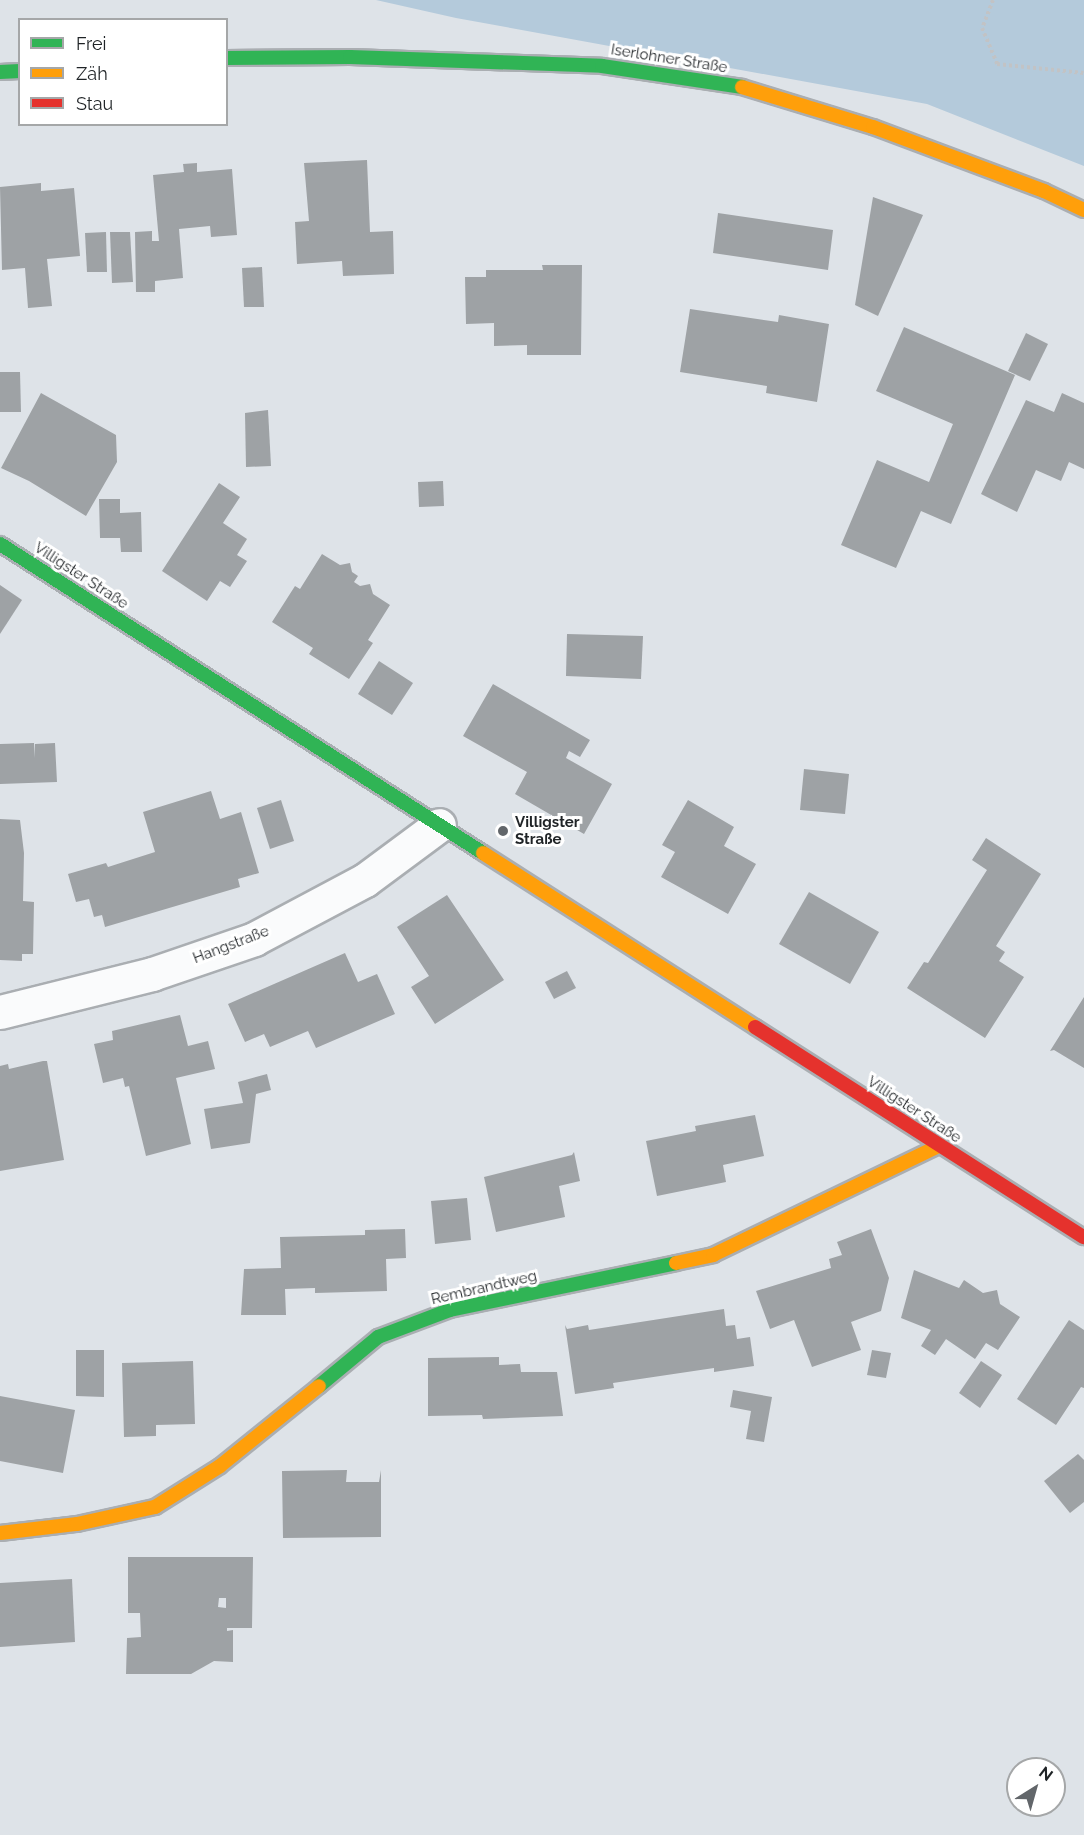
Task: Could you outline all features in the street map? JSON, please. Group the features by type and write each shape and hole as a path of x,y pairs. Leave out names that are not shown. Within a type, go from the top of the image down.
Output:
{"street":[{"name":"Iserlohner Straße","path":"228,58 351,57 602,66 750,88 883,131 1044,191 1084,210"},
{"path":"0,72 18,71"},
{"name":"Villigster Straße","path":"0,544 938,1146 1084,1237"},
{"name":"Hangstraße","path":"0,1012 152,974 254,939 365,880 439,825"},
{"name":"Rembrandtweg","path":"0,1533 77,1524 155,1507 220,1466 378,1337 450,1310 713,1255 823,1204 938,1146"}],"path":[{"path":"993,0 982,28 997,64 1084,73"}],"shaded area":[{"path":"376,0 1084,0 1084,166 927,104 456,18"}],"building":[{"path":"367,160 370,232 393,231 394,274 343,276 342,261 297,264 295,222 309,221 304,163"},
{"path":"197,163 197,172 232,169 237,235 211,237 210,226 179,229 183,278 155,281 155,292 136,292 135,232 152,231 152,241 159,241 153,175 184,172 183,164"},
{"path":"41,183 41,191 74,188 80,256 47,259 52,306 28,308 25,268 2,270 0,187"},
{"path":"873,197 923,215 878,316 855,305"},
{"path":"718,213 833,230 828,270 713,253"},
{"path":"106,232 107,272 87,272 85,233"},
{"path":"110,232 130,232 133,282 112,283"},
{"path":"542,265 582,265 581,355 527,355 527,345 494,346 494,323 466,324 465,277 486,277 486,270 543,270"},
{"path":"262,267 264,307 244,307 242,268"},
{"path":"690,309 778,322 779,315 829,324 817,402 766,393 767,386 680,372"},
{"path":"904,327 1015,375 951,524 921,511 896,568 841,545 877,460 929,482 953,424 876,391"},
{"path":"1026,333 1048,344 1030,381 1008,371"},
{"path":"0,372 20,372 21,412 0,412"},
{"path":"41,393 116,435 117,462 86,516 29,481 1,468"},
{"path":"1062,393 1084,403 1084,469 1069,462 1061,481 1036,470 1017,512 981,494 1026,400 1054,412"},
{"path":"268,410 271,466 246,467 245,413"},
{"path":"443,481 444,506 419,507 418,482"},
{"path":"219,483 240,497 223,523 247,539 237,555 247,561 230,587 220,581 207,601 162,571"},
{"path":"99,499 120,499 120,513 141,512 142,552 121,552 120,538 100,538"},
{"path":"322,554 340,565 350,563 352,572 358,576 354,582 360,586 370,584 373,594 390,605 368,640 373,643 349,679 309,654 313,648 272,622 295,586 300,589"},
{"path":"0,585 22,600 0,634"},
{"path":"567,634 643,636 641,679 566,676"},
{"path":"379,661 413,683 392,715 358,694"},
{"path":"493,684 590,740 580,757 569,751 566,758 612,784 584,834 515,794 527,772 463,736"},
{"path":"34,743 35,758 35,744 55,743 57,782 0,784 0,744"},
{"path":"804,769 849,774 845,814 800,810"},
{"path":"211,791 220,819 241,812 259,873 238,879 240,887 105,927 102,915 94,917 89,899 76,902 68,874 106,863 108,867 155,852 143,812"},
{"path":"281,800 294,841 270,849 257,808"},
{"path":"688,800 734,827 724,846 756,864 728,914 661,877 675,852 662,845"},
{"path":"0,819 20,820 24,853 23,901 34,902 33,954 22,954 22,961 0,960"},
{"path":"986,838 1041,874 996,946 1005,952 999,961 1024,977 985,1038 907,988 924,962 928,963 987,870 972,860"},
{"path":"809,892 879,932 850,984 779,944"},
{"path":"447,895 504,980 435,1024 411,987 429,976 397,927"},
{"path":"345,953 358,982 377,974 395,1014 316,1048 308,1031 270,1047 264,1034 245,1042 228,1004"},
{"path":"567,971 576,988 554,999 545,982"},
{"path":"1084,997 1084,1068 1054,1050 1050,1051"},
{"path":"180,1015 188,1046 208,1041 215,1069 176,1078 191,1144 146,1156 129,1086 125,1087 123,1078 103,1083 94,1044 113,1040 112,1031"},
{"path":"47,1061 64,1160 0,1171 0,1066 8,1064 9,1069"},
{"path":"267,1074 271,1090 256,1094 250,1143 211,1149 204,1109 243,1103 238,1082"},
{"path":"755,1115 764,1156 723,1165 726,1182 657,1196 646,1141 696,1131 695,1126"},
{"path":"574,1152 580,1181 559,1186 565,1217 496,1232 484,1177 572,1155"},
{"path":"467,1198 471,1240 435,1244 431,1201"},
{"path":"405,1229 406,1258 386,1259 387,1291 315,1293 315,1288 285,1289 286,1315 241,1315 244,1269 281,1268 280,1237 365,1235 365,1230"},
{"path":"871,1229 889,1278 881,1311 851,1322 861,1350 812,1367 794,1320 770,1329 756,1291 831,1268 829,1259 842,1255 837,1242"},
{"path":"914,1270 959,1288 964,1280 983,1293 997,1290 1000,1304 1020,1317 998,1350 986,1343 975,1359 946,1339 935,1355 921,1346 931,1330 901,1318"},
{"path":"724,1309 726,1326 735,1325 737,1339 750,1337 754,1366 714,1372 714,1368 613,1383 614,1388 575,1394 565,1325 567,1329 588,1325 589,1330"},
{"path":"1069,1320 1084,1330 1084,1388 1081,1387 1056,1425 1017,1399"},
{"path":"76,1350 104,1350 104,1397 76,1396"},
{"path":"872,1350 891,1353 886,1378 867,1375"},
{"path":"499,1357 499,1365 520,1364 521,1372 557,1372 563,1416 483,1419 482,1415 428,1416 428,1358"},
{"path":"193,1361 195,1424 156,1425 156,1436 124,1437 122,1363"},
{"path":"981,1361 1002,1375 980,1408 959,1393"},
{"path":"733,1390 772,1397 764,1442 746,1439 751,1411 730,1407"},
{"path":"0,1396 75,1410 63,1473 0,1461"},
{"path":"1078,1454 1084,1460 1084,1502 1070,1513 1044,1481"},
{"path":"347,1470 346,1482 379,1482 381,1470 381,1537 283,1538 282,1471"},
{"path":"128,1557 253,1557 252,1628 227,1628 227,1631 233,1630 233,1662 214,1661 191,1674 126,1674 127,1638 141,1637 140,1613 128,1613","holes":["219,1598 226,1598 226,1608 218,1607"]},
{"path":"72,1579 75,1642 0,1647 0,1583"}],"traffic: fast":[{"path":"228,58 350,57 602,66 742,87"},
{"path":"0,72 18,71"},
{"path":"0,544 483,853"},
{"path":"319,1386 378,1337 450,1310 676,1263"}],"traffic: slow":[{"path":"742,87 873,127 1044,191 1084,210"},
{"path":"483,853 755,1027"},
{"path":"676,1263 713,1255 938,1146"},
{"path":"0,1533 77,1524 155,1507 220,1466 319,1386"}],"traffic: jam":[{"path":"755,1027 1084,1237"}],"place":[{"name":"Villigster Straße","path":"503,831"}]}
